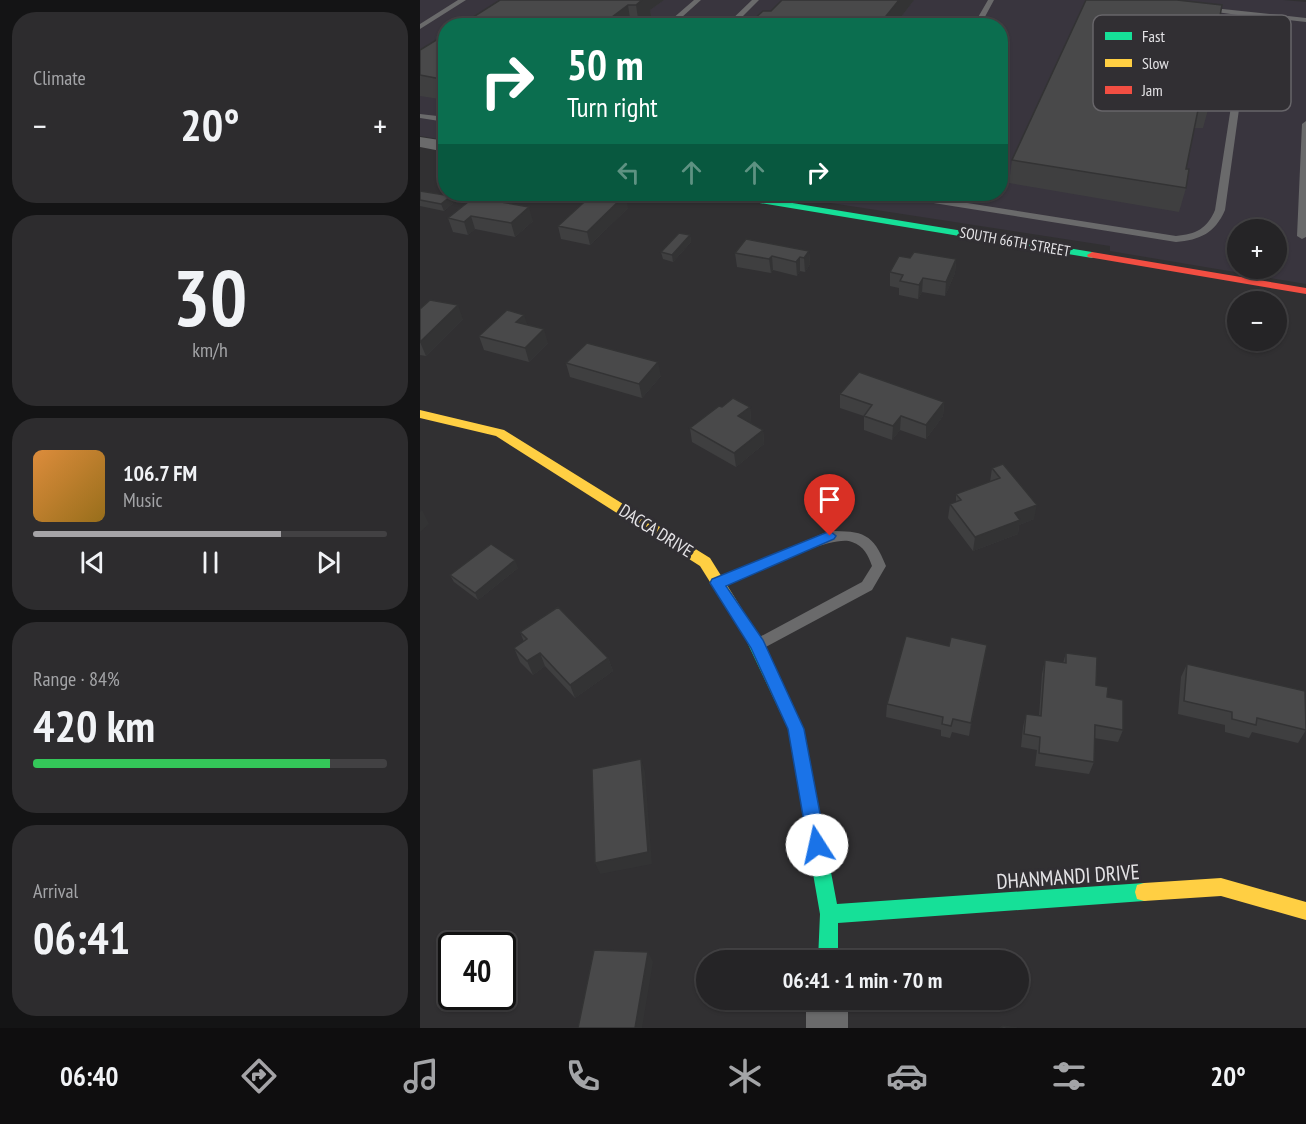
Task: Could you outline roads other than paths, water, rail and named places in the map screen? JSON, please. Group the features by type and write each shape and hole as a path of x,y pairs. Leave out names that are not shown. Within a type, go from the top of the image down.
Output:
{"street":[{"path":"420,142 438,145"},
{"name":"SOUTH 66TH STREET","path":"766,201 1306,291"},
{"name":"DACCA DRIVE","path":"420,414 500,433 705,562 757,645 796,729 829,914 828,950"},
{"name":"DHANMANDI DRIVE","path":"829,914 1221,887 1306,911"},
{"path":"827,1028 828,1010"}],"lane":[{"path":"420,27 464,0"},
{"path":"677,18 698,0"},
{"path":"737,18 756,0"},
{"path":"981,18 991,0"},
{"path":"1193,8 1258,15"},
{"path":"1291,18 1306,20"},
{"path":"941,201 1176,238 1197,237 1214,225 1220,210 1235,111"},
{"path":"420,116 438,119"},
{"path":"1302,236 1306,124"},
{"path":"717,583 830,536 854,536 872,548 879,566 867,586 757,645"}]}
